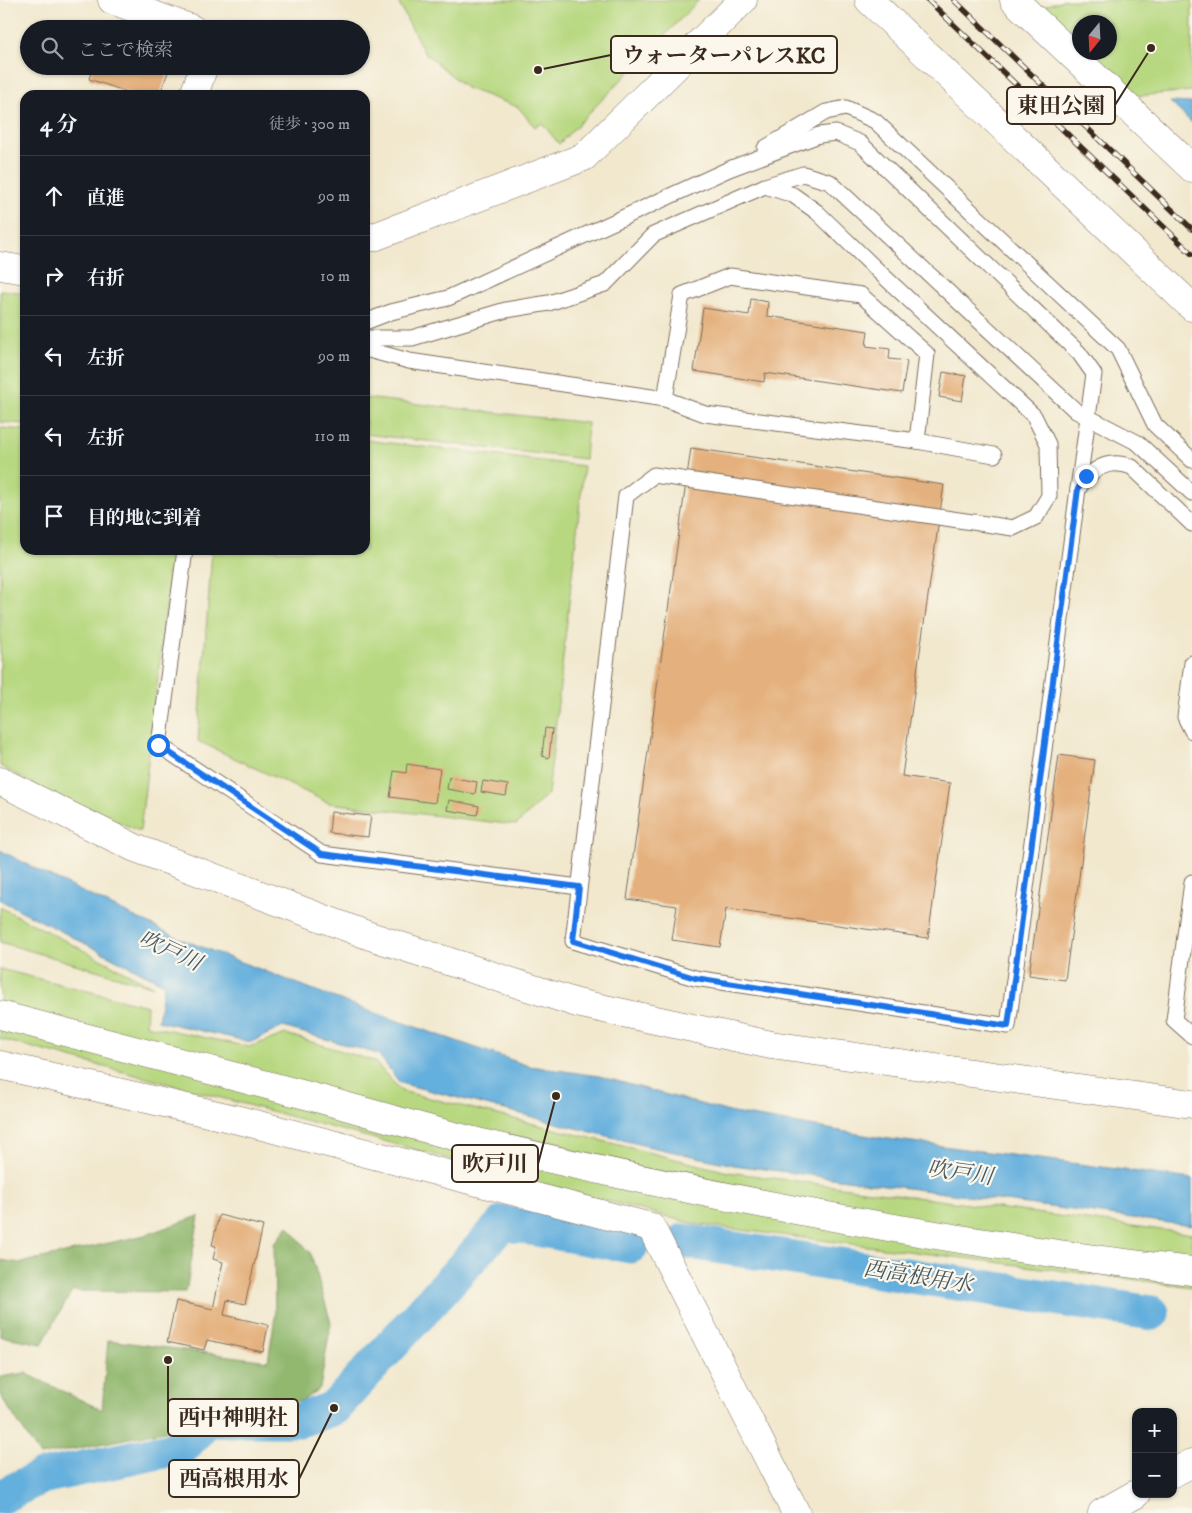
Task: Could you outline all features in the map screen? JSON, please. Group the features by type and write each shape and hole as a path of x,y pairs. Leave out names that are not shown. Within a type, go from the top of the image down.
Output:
{"street":[{"path":"112,0 167,20"},
{"path":"370,236 374,237 584,157 743,0"},
{"path":"869,0 1192,307"},
{"path":"1014,0 1192,168"},
{"path":"196,90 201,75"},
{"path":"0,266 20,269"},
{"path":"0,781 135,848 370,936 577,1003 771,1046 1192,1104"},
{"path":"0,1015 151,1053 484,1144 666,1184 779,1208 929,1234 1100,1260 1192,1271"},
{"path":"0,1065 243,1121 651,1227 796,1513"},
{"path":"1177,1471 1192,1463"},
{"path":"1102,1513 1132,1496"}],"lane":[{"path":"729,169 826,112 846,108 876,121 1118,349 1155,424 1192,460"},
{"path":"370,320 391,312 448,298 729,169 819,135 836,133 860,143 1079,353 1094,374 1008,1026 695,978 573,941 626,496 654,476 1013,528 1036,517 1048,496 1048,444 1034,416 817,212 793,195 765,186"},
{"path":"370,338 412,338 506,310 549,303 604,284 653,235 765,186 803,174 830,182 1076,411 1138,442 1192,493"},
{"path":"665,399 682,295 730,276 861,295 927,354 917,441"},
{"path":"370,350 409,361 665,399 705,414 917,441 994,455"},
{"path":"1078,489 1086,476 1098,469 1114,462 1123,464 1132,467 1192,524"},
{"path":"184,555 158,745 322,854 579,887"},
{"path":"1192,663 1185,717 1192,731"},
{"path":"1192,882 1174,1020 1192,1036"}],"green space":[{"path":"397,0 699,0 559,144 542,123 535,127 518,107 466,88 424,52"},
{"path":"1063,0 1192,0 1192,91 1137,96 1098,60 1117,60 1117,15 1072,15 1072,36 1042,7"},
{"path":"0,290 20,292 20,424 0,422"},
{"path":"370,399 588,423 585,459 370,435"},
{"path":"0,428 20,430 20,555 172,555 140,831 53,795 0,766"},
{"path":"370,441 584,466 548,794 516,825 329,803 198,741 212,555 370,555"},
{"path":"0,907 154,987 0,942"},
{"path":"0,969 147,1006 146,1025 249,1047 286,1034 374,1061 401,1091 728,1172 1192,1234 1192,1287 694,1224 0,1039"},
{"path":"199,1216 186,1292 72,1291 42,1344 0,1336 0,1260 20,1263 145,1235"},
{"path":"288,1226 311,1254 331,1323 320,1388 302,1401 201,1398 169,1430 40,1456 0,1395 0,1377 25,1373 102,1410 108,1340 268,1361 275,1317 274,1244"}],"water":[{"path":"1170,102 1192,103 1192,123"},
{"path":"0,850 47,875 181,939 369,1011 529,1066 599,1076 733,1113 882,1138 1192,1179 1192,1226 734,1165 642,1145 400,1083 378,1054 283,1027 251,1042 158,1021 164,984 0,900"}],"building":[{"path":"90,75 167,75 162,90 121,90 89,79"},
{"path":"751,299 768,302 767,316 868,331 866,346 890,349 889,359 907,361 902,393 765,373 764,382 694,371 703,308 749,315"},
{"path":"943,372 966,376 962,401 939,397"},
{"path":"691,448 944,485 902,776 950,783 928,938 726,909 720,947 672,940 677,906 627,899"},
{"path":"545,728 552,729 549,758 542,756"},
{"path":"1059,755 1095,760 1065,980 1029,975"},
{"path":"407,764 440,769 435,803 390,797 394,771 406,773"},
{"path":"449,777 477,782 475,794 447,789"},
{"path":"483,781 508,785 506,796 481,792"},
{"path":"449,800 479,806 477,815 447,810"},
{"path":"331,812 371,816 368,837 329,833"},
{"path":"219,1215 263,1226 245,1304 227,1300 224,1315 268,1325 263,1352 207,1340 204,1350 167,1342 176,1301 213,1309 223,1262 213,1259 216,1246 212,1245"}],"waterway":[{"name":"西高根用水","path":"0,1497 41,1477 183,1447 207,1420 300,1420 334,1408 503,1223 631,1246"},
{"name":"西高根用水","path":"683,1241 1152,1313"}],"railway":[{"path":"928,0 1192,254"},
{"path":"954,0 1192,229"}],"place":[{"name":"東田公園","path":"1151,48"},
{"name":"ウォーターパレスKC","path":"538,70"},
{"name":"吹戸川","path":"556,1096"},
{"name":"西中神明社","path":"168,1360"},
{"name":"西高根用水","path":"334,1408"}],"route":[{"path":"158,745 322,854 579,887 573,941 695,978 1008,1026 1078,489 1086,476"}]}
